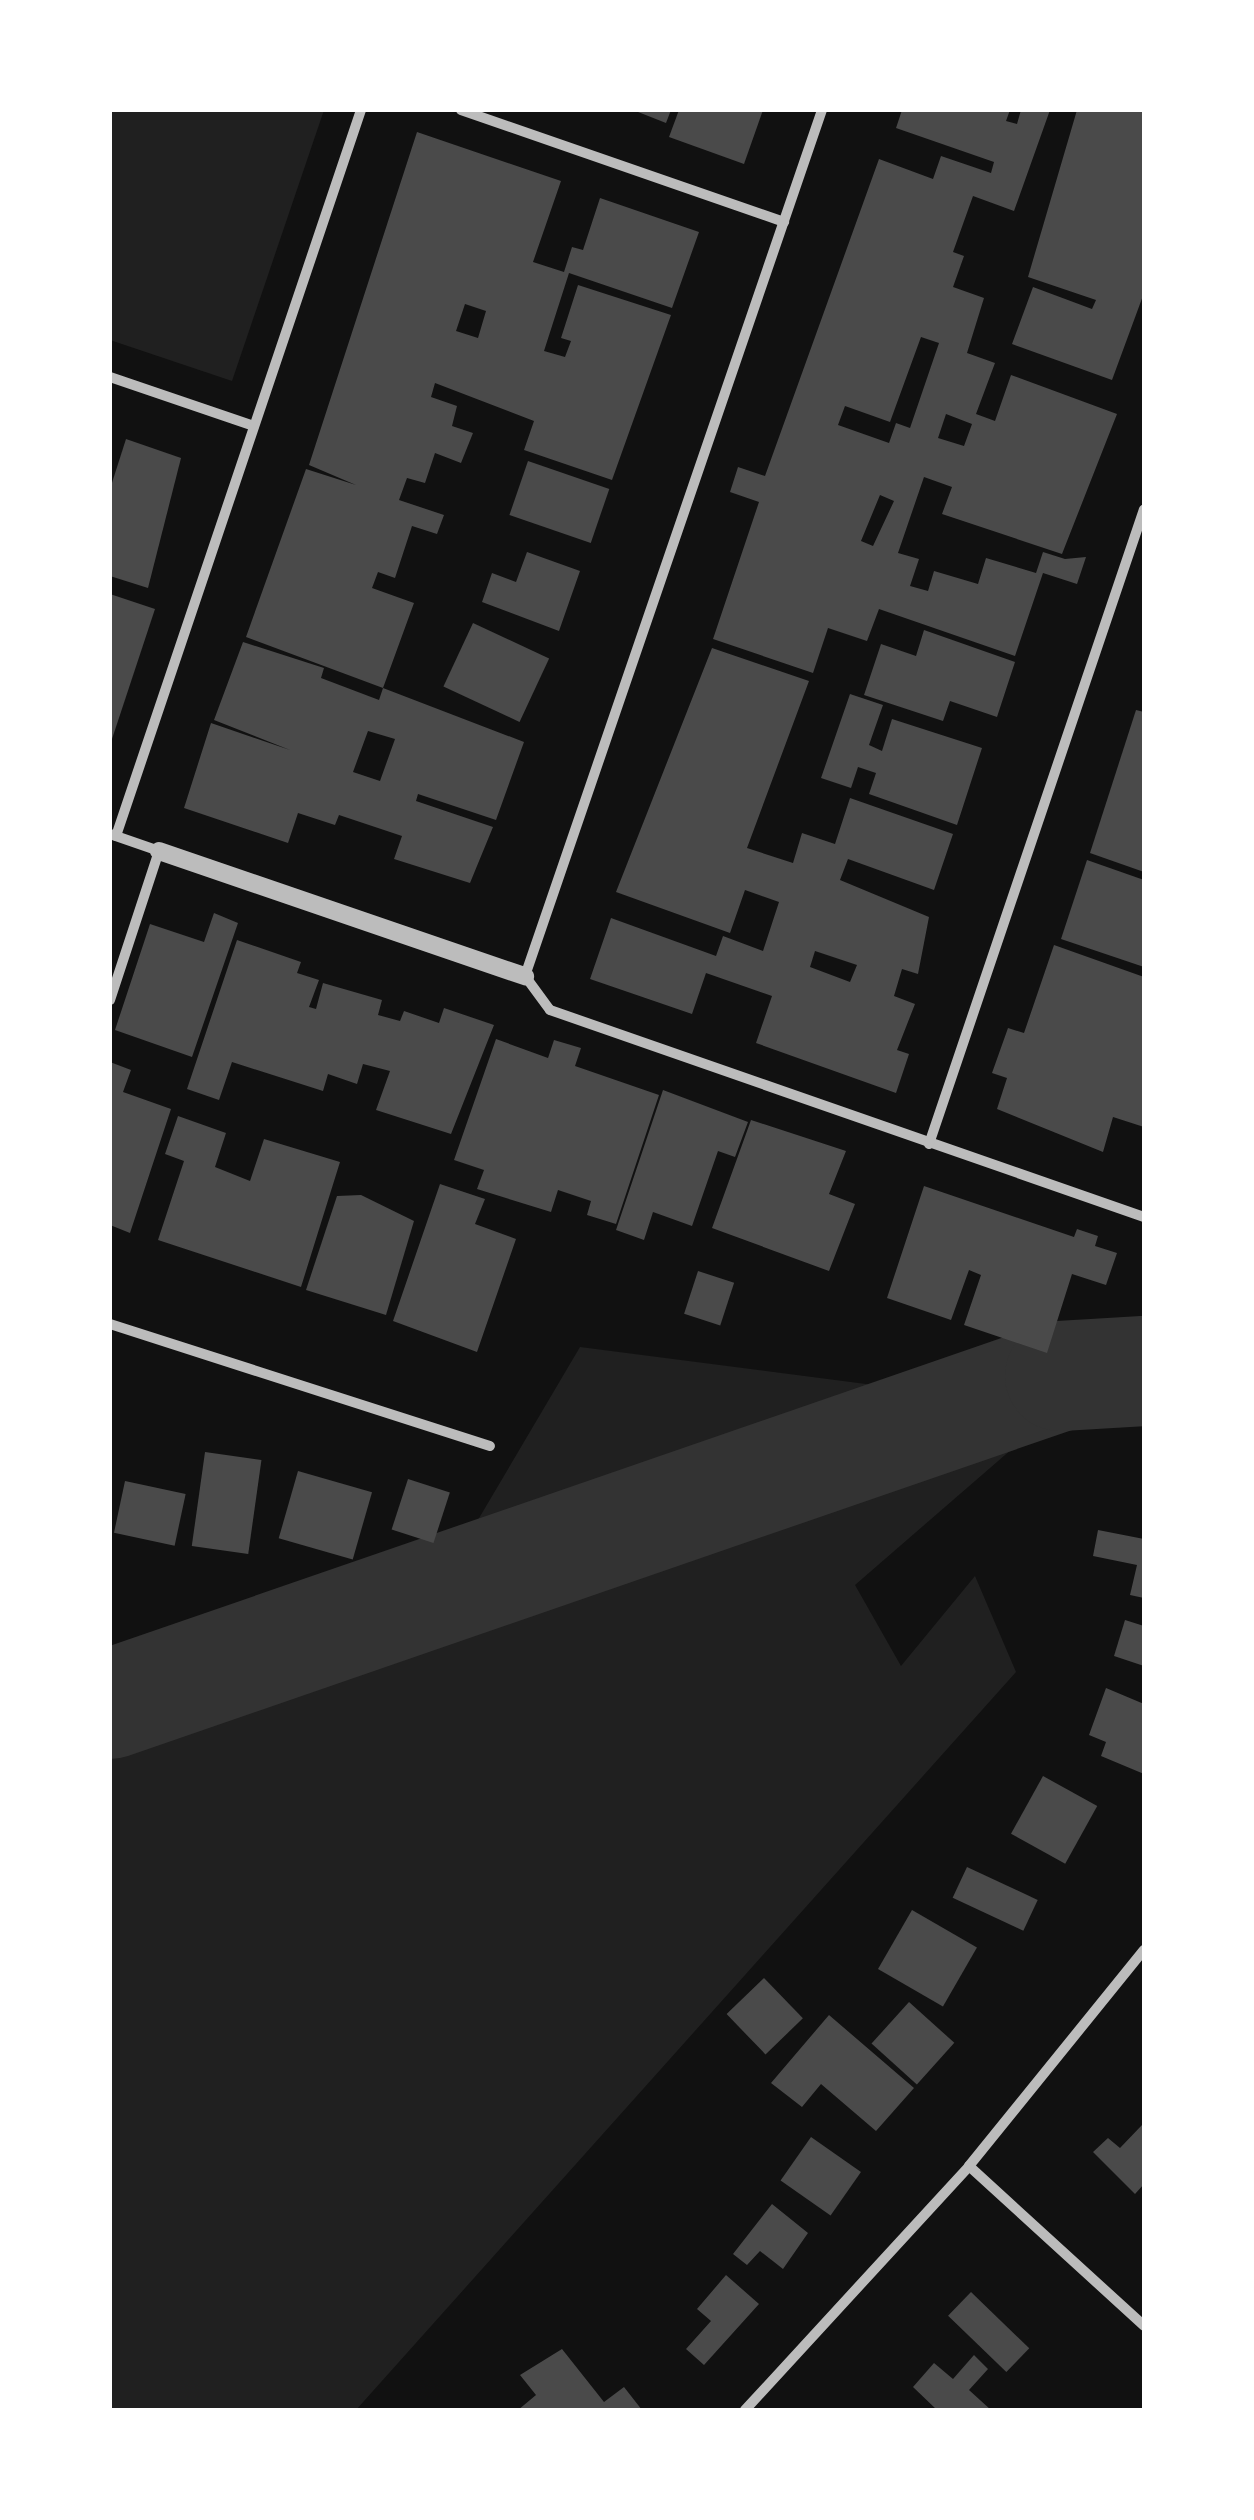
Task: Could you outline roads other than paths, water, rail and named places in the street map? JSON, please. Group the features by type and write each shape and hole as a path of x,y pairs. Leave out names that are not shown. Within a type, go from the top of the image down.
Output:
{"street":[{"path":"360,110 113,835 526,976 550,1010 1144,1217"},
{"path":"461,110 784,222"},
{"path":"526,976 822,110"},
{"path":"110,377 254,426"},
{"path":"929,1144 1144,509"},
{"path":"110,1000 159,851"},
{"path":"110,1324 490,1446"},
{"path":"745,2410 968,2166 1144,1950"},
{"path":"968,2166 1144,2326"}],"waterway":[{"path":"110,1704 1060,1376 1144,1371"}]}
